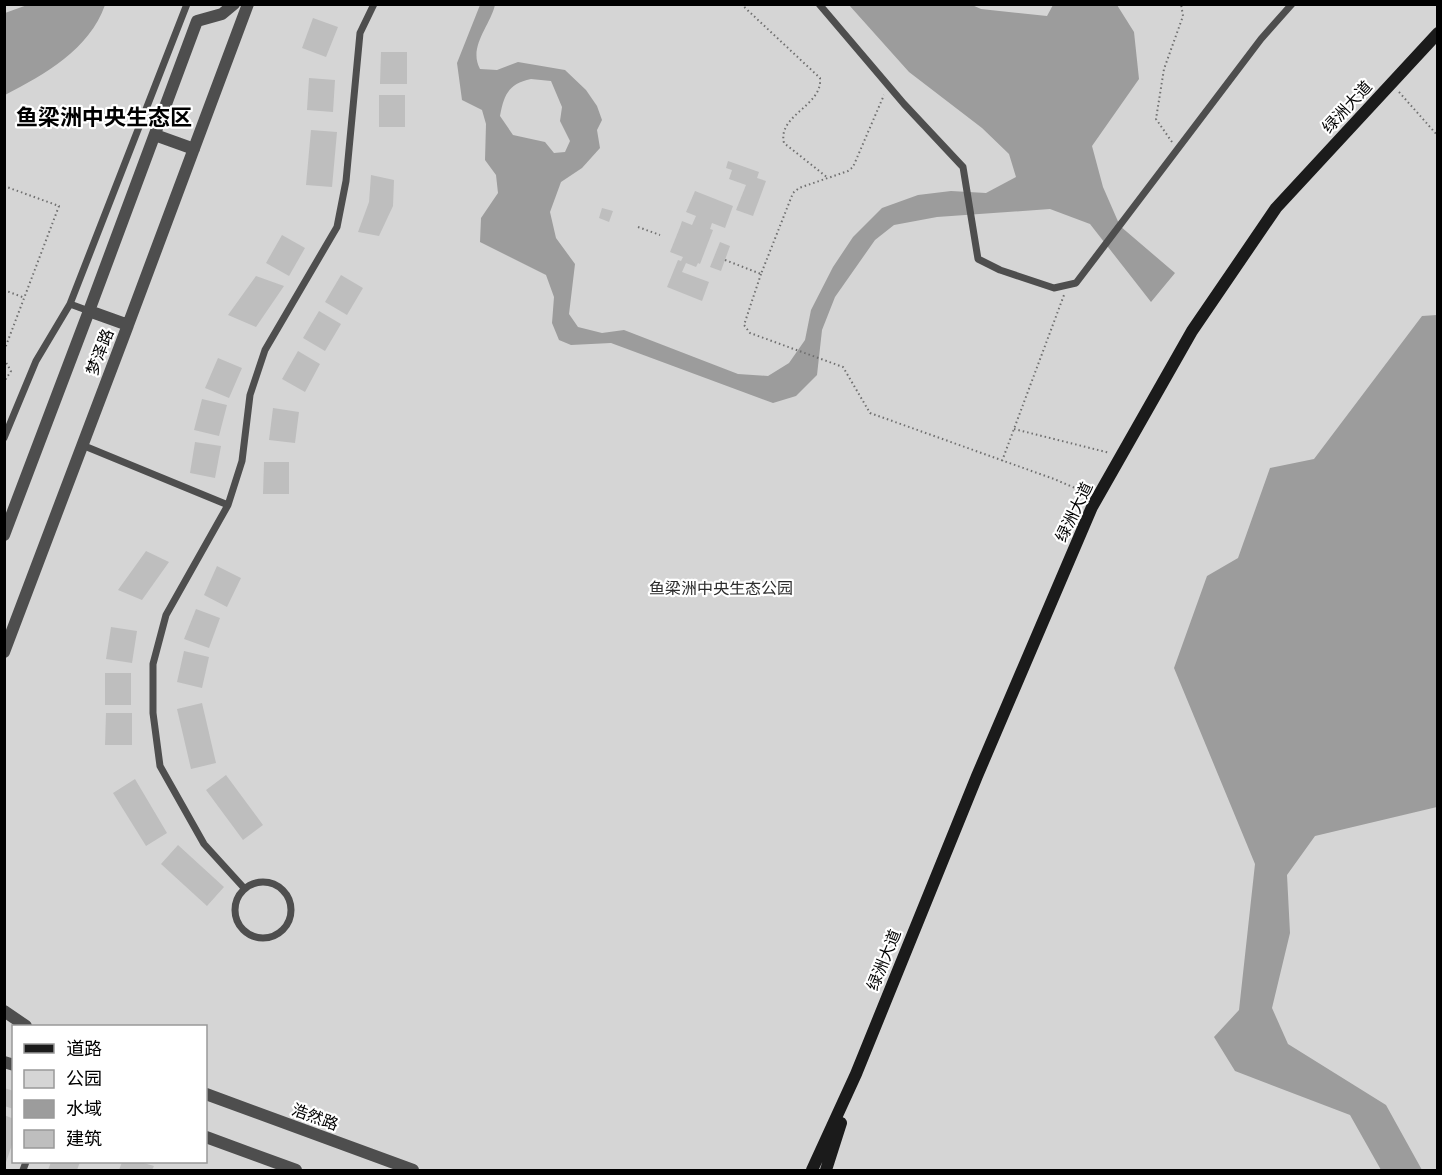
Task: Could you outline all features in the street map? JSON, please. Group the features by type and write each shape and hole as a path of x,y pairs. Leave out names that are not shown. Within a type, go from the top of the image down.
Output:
{"main road":[{"name":"绿洲大道","path":"812,1170 856,1074 977,776 1095,503 1192,332 1276,207 1437,33"},
{"name":"绿洲大道","path":"826,1170 856,1074"}],"street":[{"path":"89,311 197,21 222,14 234,4"},
{"path":"128,326 248,4"},
{"path":"155,135 194,149"},
{"name":"梦泽路","path":"4,535 89,311 128,326 4,652"},
{"path":"4,1011 24,1025"},
{"path":"4,1019 22,1025"},
{"name":"浩然路","path":"207,1094 413,1170"},
{"path":"207,1137 296,1170"}],"lane":[{"path":"244,888 204,844 160,766 153,712 153,664 166,615 228,505 242,461 250,396 265,350 337,227 346,181 360,33 374,4"},
{"path":"819,4 888,85 963,167 978,258 1000,270 1054,288 1076,283 1261,39 1292,4"},
{"path":"187,5 187,16 197,21"},
{"path":"4,438 36,361 70,304 187,5"},
{"path":"70,304 89,311"},
{"path":"82,446 228,505"},
{"path":"261,882 270,883 285,893 289,901 289,919 278,933 270,937 251,936 237,923 235,904 244,888 261,882"}],"path":[{"path":"741,4 820,78 821,87 817,94 787,124 782,135 784,143 828,178"},
{"path":"1177,150 1156,119 1164,69 1183,16 1181,4"},
{"path":"1391,83 1437,136"},
{"path":"888,85 853,166 848,171 793,193 744,324 750,333 843,367 870,414 1075,488 1095,503"},
{"path":"4,186 58,206 4,351"},
{"path":"638,227 660,235"},
{"path":"725,260 761,274"},
{"path":"1002,461 1068,285"},
{"path":"4,290 25,298"},
{"path":"4,359 11,371 4,382"},
{"path":"1014,429 1122,456"}],"green space":[{"name":"鱼梁洲中央生态公园","path":"5,5 1437,5 1437,1170 5,1170"}],"water":[{"path":"30,4 105,5 98,21 77,48 50,69 5,95 5,13"},
{"path":"480,5 495,5 478,45 477,61 480,69 497,70 518,62 565,70 586,90 597,106 602,120 597,130 600,148 582,168 561,182 550,212 556,238 575,264 569,314 578,327 602,333 624,330 738,374 768,376 789,363 805,340 811,310 833,267 853,237 882,208 918,195 951,191 986,193 1016,177 1009,154 982,128 909,72 849,5 972,5 981,9 1047,16 1053,5 1117,5 1134,32 1139,79 1092,146 1103,187 1120,226 1175,273 1151,302 1090,224 1050,209 937,217 894,225 875,240 835,297 822,330 817,375 796,396 773,403 611,343 571,345 559,340 552,323 554,297 546,275 480,242 481,218 498,193 496,175 485,160 486,124 482,110 462,100 457,63","holes":["531,79 551,81 562,107 560,121 570,141 565,152 554,153 545,142 513,135 500,116 503,102 512,87"]},
{"path":"1437,315 1437,807 1315,836 1287,875 1290,933 1272,1008 1288,1044 1386,1105 1422,1170 1381,1170 1350,1115 1235,1071 1214,1037 1239,1010 1255,864 1174,668 1207,576 1238,558 1270,468 1314,459 1422,316"}],"building":[{"path":"313,18 338,27 326,57 302,48"},
{"path":"381,52 407,52 407,84 380,84"},
{"path":"309,78 335,80 333,112 307,110"},
{"path":"379,95 405,95 405,127 379,127"},
{"path":"311,130 337,132 332,187 306,185"},
{"path":"728,161 759,172 757,178 766,181 753,216 736,210 746,185 729,179 732,170 726,168"},
{"path":"371,175 394,180 393,206 379,236 358,232 369,202"},
{"path":"695,191 733,206 725,228 712,223 710,229 713,230 700,264 698,263 696,267 686,263 682,272 709,282 702,301 667,287 678,260 681,261 683,257 670,252 682,221 692,225 696,216 686,212"},
{"path":"602,208 613,211 609,222 599,218"},
{"path":"282,235 305,248 289,276 266,263"},
{"path":"720,242 730,246 721,271 710,267"},
{"path":"341,275 363,288 347,315 325,302"},
{"path":"256,276 284,286 256,327 228,315"},
{"path":"319,311 341,324 325,351 303,338"},
{"path":"298,351 320,364 305,392 282,379"},
{"path":"218,358 242,368 229,398 205,388"},
{"path":"202,399 227,405 219,436 194,430"},
{"path":"273,408 299,412 295,443 269,440"},
{"path":"195,442 221,446 215,478 190,473"},
{"path":"264,462 289,462 289,494 263,494"},
{"path":"146,551 169,562 142,600 118,590"},
{"path":"217,566 241,578 227,607 204,595"},
{"path":"196,609 220,618 209,648 184,639"},
{"path":"111,627 137,631 132,663 106,659"},
{"path":"184,651 209,657 202,688 177,682"},
{"path":"105,673 131,673 131,705 105,705"},
{"path":"202,703 216,763 191,769 177,709"},
{"path":"106,713 132,713 132,745 105,745"},
{"path":"226,775 263,825 243,840 206,790"},
{"path":"135,779 167,833 146,846 113,793"},
{"path":"178,845 224,887 207,906 161,864"},
{"path":"4,1088 12,1090 12,1108 4,1106"},
{"path":"4,1115 12,1118 12,1145 5,1165"},
{"path":"51,1163 80,1163 77,1170 48,1170"},
{"path":"122,1163 144,1163 154,1166 152,1170 119,1170"}],"district":[{"name":"鱼梁洲中央生态区","path":"104,117"}]}
